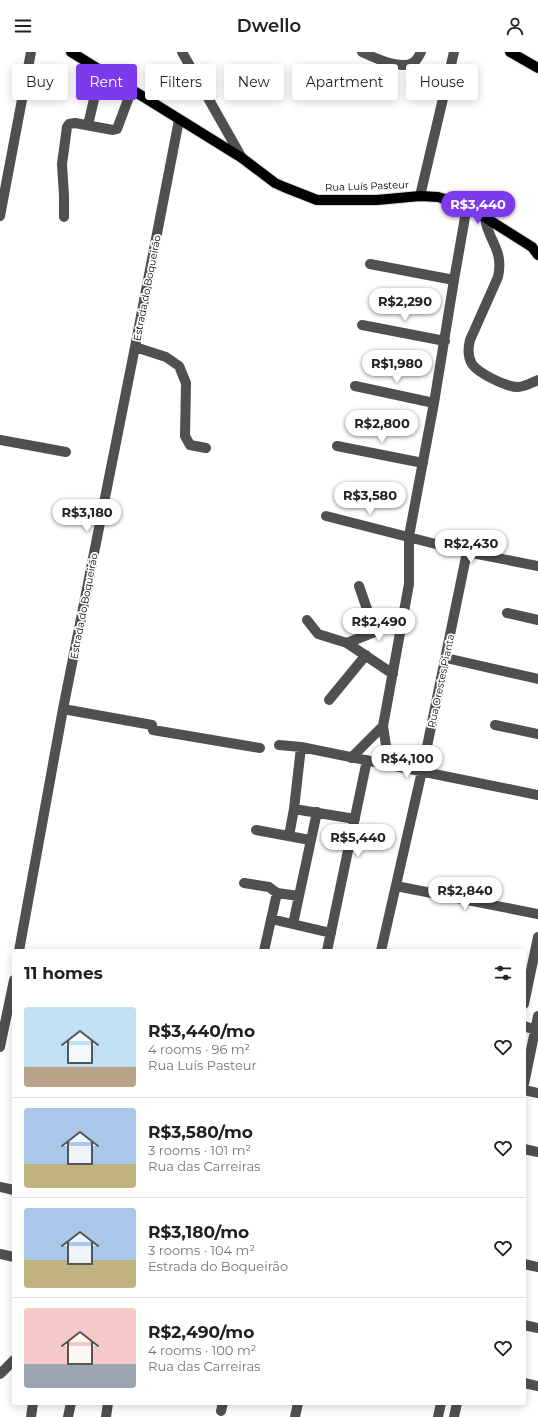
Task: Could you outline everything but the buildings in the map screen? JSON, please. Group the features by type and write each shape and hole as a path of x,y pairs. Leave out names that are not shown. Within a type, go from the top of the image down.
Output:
{"main road":[{"name":"Rua Luís Pasteur","path":"71,52 90,64"},
{"path":"510,52 538,68"},
{"name":"Rua Luís Pasteur","path":"137,94 242,158 284,188 317,200 377,200 420,196 438,197 467,206 532,247 538,254"}],"street":[{"path":"0,216 31,52"},
{"path":"182,52 242,158"},
{"path":"362,52 378,60 404,66 416,61 421,52"},
{"path":"420,196 454,52"},
{"path":"88,125 94,100"},
{"path":"64,217 62,164 67,127 69,124 74,123 113,130 117,129 128,100"},
{"name":"Estrada do Boqueirão","path":"19,949 63,709 179,120"},
{"path":"389,765 383,726 409,584 409,536 445,341 467,206"},
{"path":"487,218 485,219 487,228 498,252 500,268 498,277 470,340 468,347 469,356 472,365 492,379 506,385 527,386 538,380"},
{"path":"370,264 454,280"},
{"path":"362,325 445,341"},
{"path":"135,347 166,357 179,366 186,383 185,436 190,445 206,448"},
{"path":"355,386 434,403"},
{"path":"0,440 66,452"},
{"path":"337,446 423,462"},
{"path":"326,516 467,552 538,566"},
{"name":"Rua Orestes Pianta","path":"381,949 422,771 467,552"},
{"path":"358,586 375,632"},
{"path":"506,613 538,620"},
{"path":"307,620 318,634 347,643 393,674"},
{"path":"347,643 402,621"},
{"path":"329,700 366,655"},
{"path":"446,658 538,679"},
{"path":"63,709 152,725 153,730 260,748"},
{"path":"495,725 538,734"},
{"path":"351,758 383,726"},
{"path":"279,745 301,747 538,795"},
{"path":"289,836 294,809 301,747"},
{"path":"327,949 367,760"},
{"path":"294,809 355,819"},
{"path":"294,924 310,840 317,812"},
{"path":"256,830 310,840"},
{"path":"244,883 269,887 277,893 299,896"},
{"path":"396,886 538,914"},
{"path":"264,949 277,893"},
{"path":"271,919 331,933"},
{"path":"526,994 538,937"},
{"path":"0,1047 3,1023 12,999"},
{"path":"526,1075 538,1016"},
{"path":"526,1027 536,1030"},
{"path":"526,1090 538,1093"},
{"path":"526,1149 538,1152"},
{"path":"0,1187 12,1190"},
{"path":"0,1254 12,1257"},
{"path":"526,1264 538,1267"},
{"path":"526,1325 538,1328"},
{"path":"0,1374 12,1362"},
{"path":"526,1383 538,1386"},
{"path":"31,1417 33,1405"},
{"path":"68,1417 71,1405"},
{"path":"106,1417 108,1405"},
{"path":"295,1417 298,1405"},
{"path":"438,1417 441,1405"},
{"path":"454,1417 456,1405"}]}
